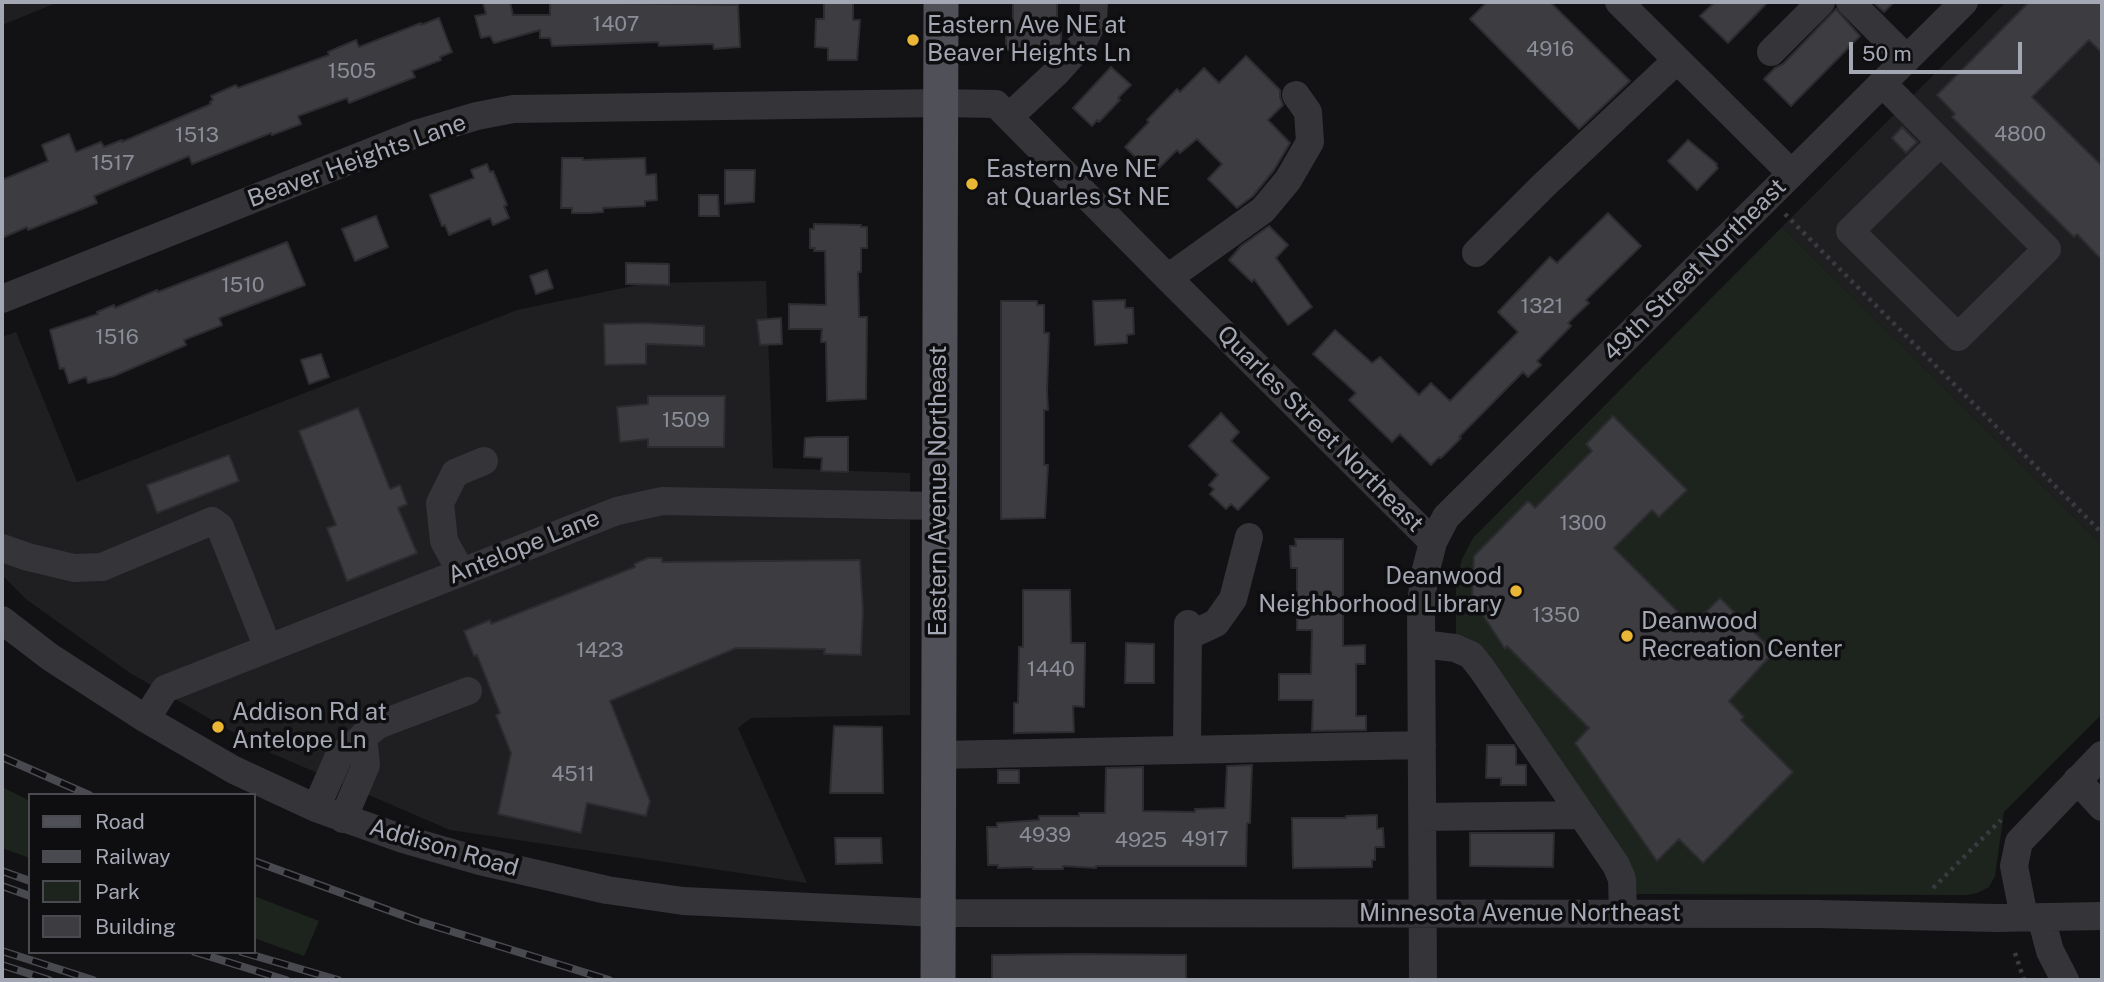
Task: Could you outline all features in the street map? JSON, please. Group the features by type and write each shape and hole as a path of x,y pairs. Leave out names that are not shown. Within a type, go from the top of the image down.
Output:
{"main road":[{"name":"Eastern Avenue Northeast","path":"938,980 941,2"}],"street":[{"path":"1009,117 1057,72 1082,44 1093,21 1094,2"},
{"path":"1619,2 1791,173"},
{"path":"1771,52 1821,2"},
{"path":"1850,2 1907,59"},
{"name":"49th Street Northeast","path":"1433,542 1446,517 1964,2"},
{"path":"1476,253 1677,60"},
{"path":"1882,83 2047,249 1958,337 1850,231 1940,143"},
{"path":"1168,278 1263,209 1288,180 1310,142 1308,112 1296,95"},
{"name":"Quarles Street Northeast","path":"940,103 996,104 1433,542 1422,586 1421,606 1423,980"},
{"name":"Beaver Heights Lane","path":"2,299 416,134 477,116 513,109 940,103"},
{"path":"461,572 444,541 440,503 455,473 484,461"},
{"name":"Antelope Lane","path":"146,719 165,689 617,511 662,501 939,506"},
{"path":"2,548 74,568 102,567 212,522 220,527 268,648"},
{"path":"1186,750 1188,630 1216,622 1233,599 1249,537"},
{"name":"Addison Road","path":"2,620 50,657 146,719 233,770 316,808 403,839 480,861 607,890 683,901 939,913"},
{"path":"1422,644 1455,648 1471,655 1616,865 1622,878 1623,914"},
{"path":"316,808 340,756 363,736 378,725 467,691"},
{"path":"344,819 366,765 363,736"},
{"path":"939,755 1422,745"},
{"path":"2065,980 2033,917 2014,866 2019,842 2102,755"},
{"path":"2077,780 2102,807"},
{"path":"1423,817 1581,815"},
{"name":"Minnesota Avenue Northeast","path":"939,913 2102,916"}],"path":[{"path":"1782,211 2102,533"},
{"path":"1933,888 2001,820"},
{"path":"2015,953 2024,980"}],"shaded area":[{"path":"2,2 59,2 2,25"},
{"path":"2006,2 2102,2 2102,545 1782,227"},
{"path":"766,281 773,468 910,473 910,715 751,718 738,728 807,883 450,830 264,750 130,673 27,600 2,575 2,337 16,332 77,482 517,310 647,283"}],"green space":[{"path":"1782,227 2102,545 2102,714 2004,812 1995,876 1989,887 1977,893 1631,894 1456,637 1456,581 1462,559 1473,538"},
{"path":"2,787 28,800 28,857 2,848"},
{"path":"256,897 319,921 304,956 256,939"}],"building":[{"path":"483,2 510,2 513,15 550,15 550,2 738,5 740,47 714,49 713,44 659,46 658,42 552,46 550,38 540,38 540,30 494,43 490,36 481,38 475,16 486,14"},
{"path":"824,2 853,2 853,20 860,20 857,60 828,60 828,48 815,47 816,19 824,19"},
{"path":"1013,2 1057,2 1057,32 1061,32 1061,43 1055,50 1006,50 1006,30 1013,29"},
{"path":"1487,2 1550,2 1630,81 1579,129 1470,19"},
{"path":"1715,2 1768,2 1728,43 1700,16"},
{"path":"1873,2 1894,2 1884,12"},
{"path":"2029,2 2102,2 2102,53 2089,40 2032,97 2102,166 2102,260 2077,234 2074,237 1952,117 1955,114 1937,95"},
{"path":"1836,9 1860,36 1791,106 1764,79 1783,64"},
{"path":"439,18 452,52 440,57 441,60 412,71 415,77 349,103 347,98 298,116 301,124 192,164 189,156 94,196 97,203 2,238 2,180 48,161 42,145 69,134 76,152 101,142 104,147 122,142 211,104 211,96 236,85 238,88 329,55 328,52 356,40 359,47"},
{"path":"1246,56 1280,90 1283,105 1268,120 1290,143 1274,170 1253,196 1237,208 1208,179 1222,164 1197,139 1180,153 1177,150 1153,174 1125,147 1177,89 1180,92 1204,68 1219,83"},
{"path":"1111,67 1131,85 1118,98 1120,100 1092,126 1073,108"},
{"path":"1902,127 1917,142 1906,153 1892,138"},
{"path":"1688,140 1717,164 1718,168 1697,190 1668,161"},
{"path":"562,158 645,158 646,175 656,174 657,200 645,201 645,206 572,213 572,208 561,208"},
{"path":"487,164 490,172 493,171 507,205 504,206 509,218 493,225 490,218 449,235 445,225 442,226 430,195 474,178 471,170"},
{"path":"725,170 755,170 754,202 725,204"},
{"path":"699,195 718,195 719,216 699,216"},
{"path":"1608,213 1641,246 1586,300 1589,303 1568,323 1571,326 1537,361 1541,365 1528,377 1523,372 1459,437 1461,438 1431,465 1400,434 1392,442 1349,400 1356,393 1313,354 1335,330 1372,363 1380,357 1419,395 1431,383 1450,401 1518,332 1498,312 1550,257 1557,263"},
{"path":"376,216 388,247 355,261 342,229"},
{"path":"814,224 867,227 867,248 861,248 861,272 858,272 859,317 867,317 866,399 827,401 826,342 821,342 822,329 789,329 789,304 826,305 825,251 814,251 815,248 810,248 810,229 814,229"},
{"path":"1269,226 1288,245 1276,258 1312,307 1288,325 1254,279 1252,282 1229,260 1241,246"},
{"path":"287,242 305,285 219,318 222,325 184,340 186,345 114,376 88,383 86,377 69,383 64,368 60,369 50,330"},
{"path":"626,263 669,264 669,285 626,284"},
{"path":"547,270 553,288 536,294 530,276"},
{"path":"1125,300 1125,308 1133,308 1134,334 1127,335 1127,343 1095,345 1093,301"},
{"path":"1001,301 1037,301 1037,305 1044,305 1044,333 1049,333 1048,410 1044,410 1044,465 1048,465 1045,518 1001,519"},
{"path":"781,318 782,344 760,345 757,320"},
{"path":"604,324 704,326 704,346 646,344 646,364 605,365"},
{"path":"321,354 329,377 309,384 301,360"},
{"path":"648,396 725,396 724,447 648,447 648,439 620,442 617,407 648,404"},
{"path":"358,408 390,489 400,485 407,504 398,508 417,553 347,581 327,528 336,525 299,431"},
{"path":"1221,413 1239,432 1231,441 1269,478 1238,510 1231,504 1226,509 1210,494 1214,489 1209,485 1218,475 1189,446"},
{"name":"Deanwood Recreation Center","path":"1613,416 1687,490 1659,517 1652,510 1614,548 1692,626 1720,598 1774,652 1729,701 1744,717 1741,720 1793,772 1703,863 1679,839 1657,861 1575,743 1589,728 1507,646 1505,649 1472,598 1474,556 1528,501 1535,508 1592,451 1586,444"},
{"path":"848,437 848,472 821,471 822,458 804,457 805,438"},
{"path":"229,455 239,481 157,513 147,485"},
{"path":"1295,539 1343,539 1343,646 1365,645 1365,664 1356,664 1356,716 1366,716 1366,730 1312,731 1313,700 1279,700 1279,674 1311,674 1312,630 1297,630 1297,568 1291,568 1290,546 1296,546"},
{"path":"648,558 662,558 662,562 860,560 863,611 861,655 824,654 825,649 736,648 610,701 650,801 646,816 587,803 581,833 498,814 511,753 496,715 500,713 477,655 474,656 464,631 490,620 491,624 635,567 634,564"},
{"path":"1023,590 1070,590 1071,643 1085,643 1084,707 1073,706 1074,732 1014,733 1014,703 1018,703 1019,647 1023,647"},
{"path":"1126,643 1154,644 1154,683 1125,683"},
{"path":"834,726 882,727 883,793 830,793"},
{"path":"1487,745 1514,745 1516,765 1526,765 1526,785 1501,785 1501,778 1486,778"},
{"path":"1252,765 1246,866 1063,866 1063,869 1033,869 998,868 998,865 988,865 987,827 997,827 997,823 1039,820 1039,816 1105,813 1106,768 1143,767 1143,811 1195,812 1195,809 1225,808 1227,766"},
{"path":"998,770 1019,770 1019,783 998,783"},
{"path":"1377,815 1377,829 1383,828 1384,847 1375,847 1372,867 1293,868 1292,818"},
{"path":"1470,833 1554,833 1553,867 1470,866"},
{"path":"835,838 881,838 882,863 836,864"},
{"path":"992,955 1186,955 1186,980 992,980"}],"railway":[{"path":"2,757 84,793"},
{"path":"256,862 418,921 609,980"},
{"path":"2,871 28,880"},
{"path":"2,886 28,895"},
{"path":"2,951 93,980"},
{"path":"202,954 286,980"},
{"path":"249,954 338,980"},
{"path":"2,965 49,980"}],"place":[{"name":"Eastern Ave NE at Beaver Heights Ln","path":"913,40"},
{"name":"Eastern Ave NE at Quarles St NE","path":"972,184"},
{"name":"Deanwood Neighborhood Library","path":"1516,591"},
{"name":"Deanwood Recreation Center","path":"1627,636"},
{"name":"Addison Rd at Antelope Ln","path":"218,727"}]}
